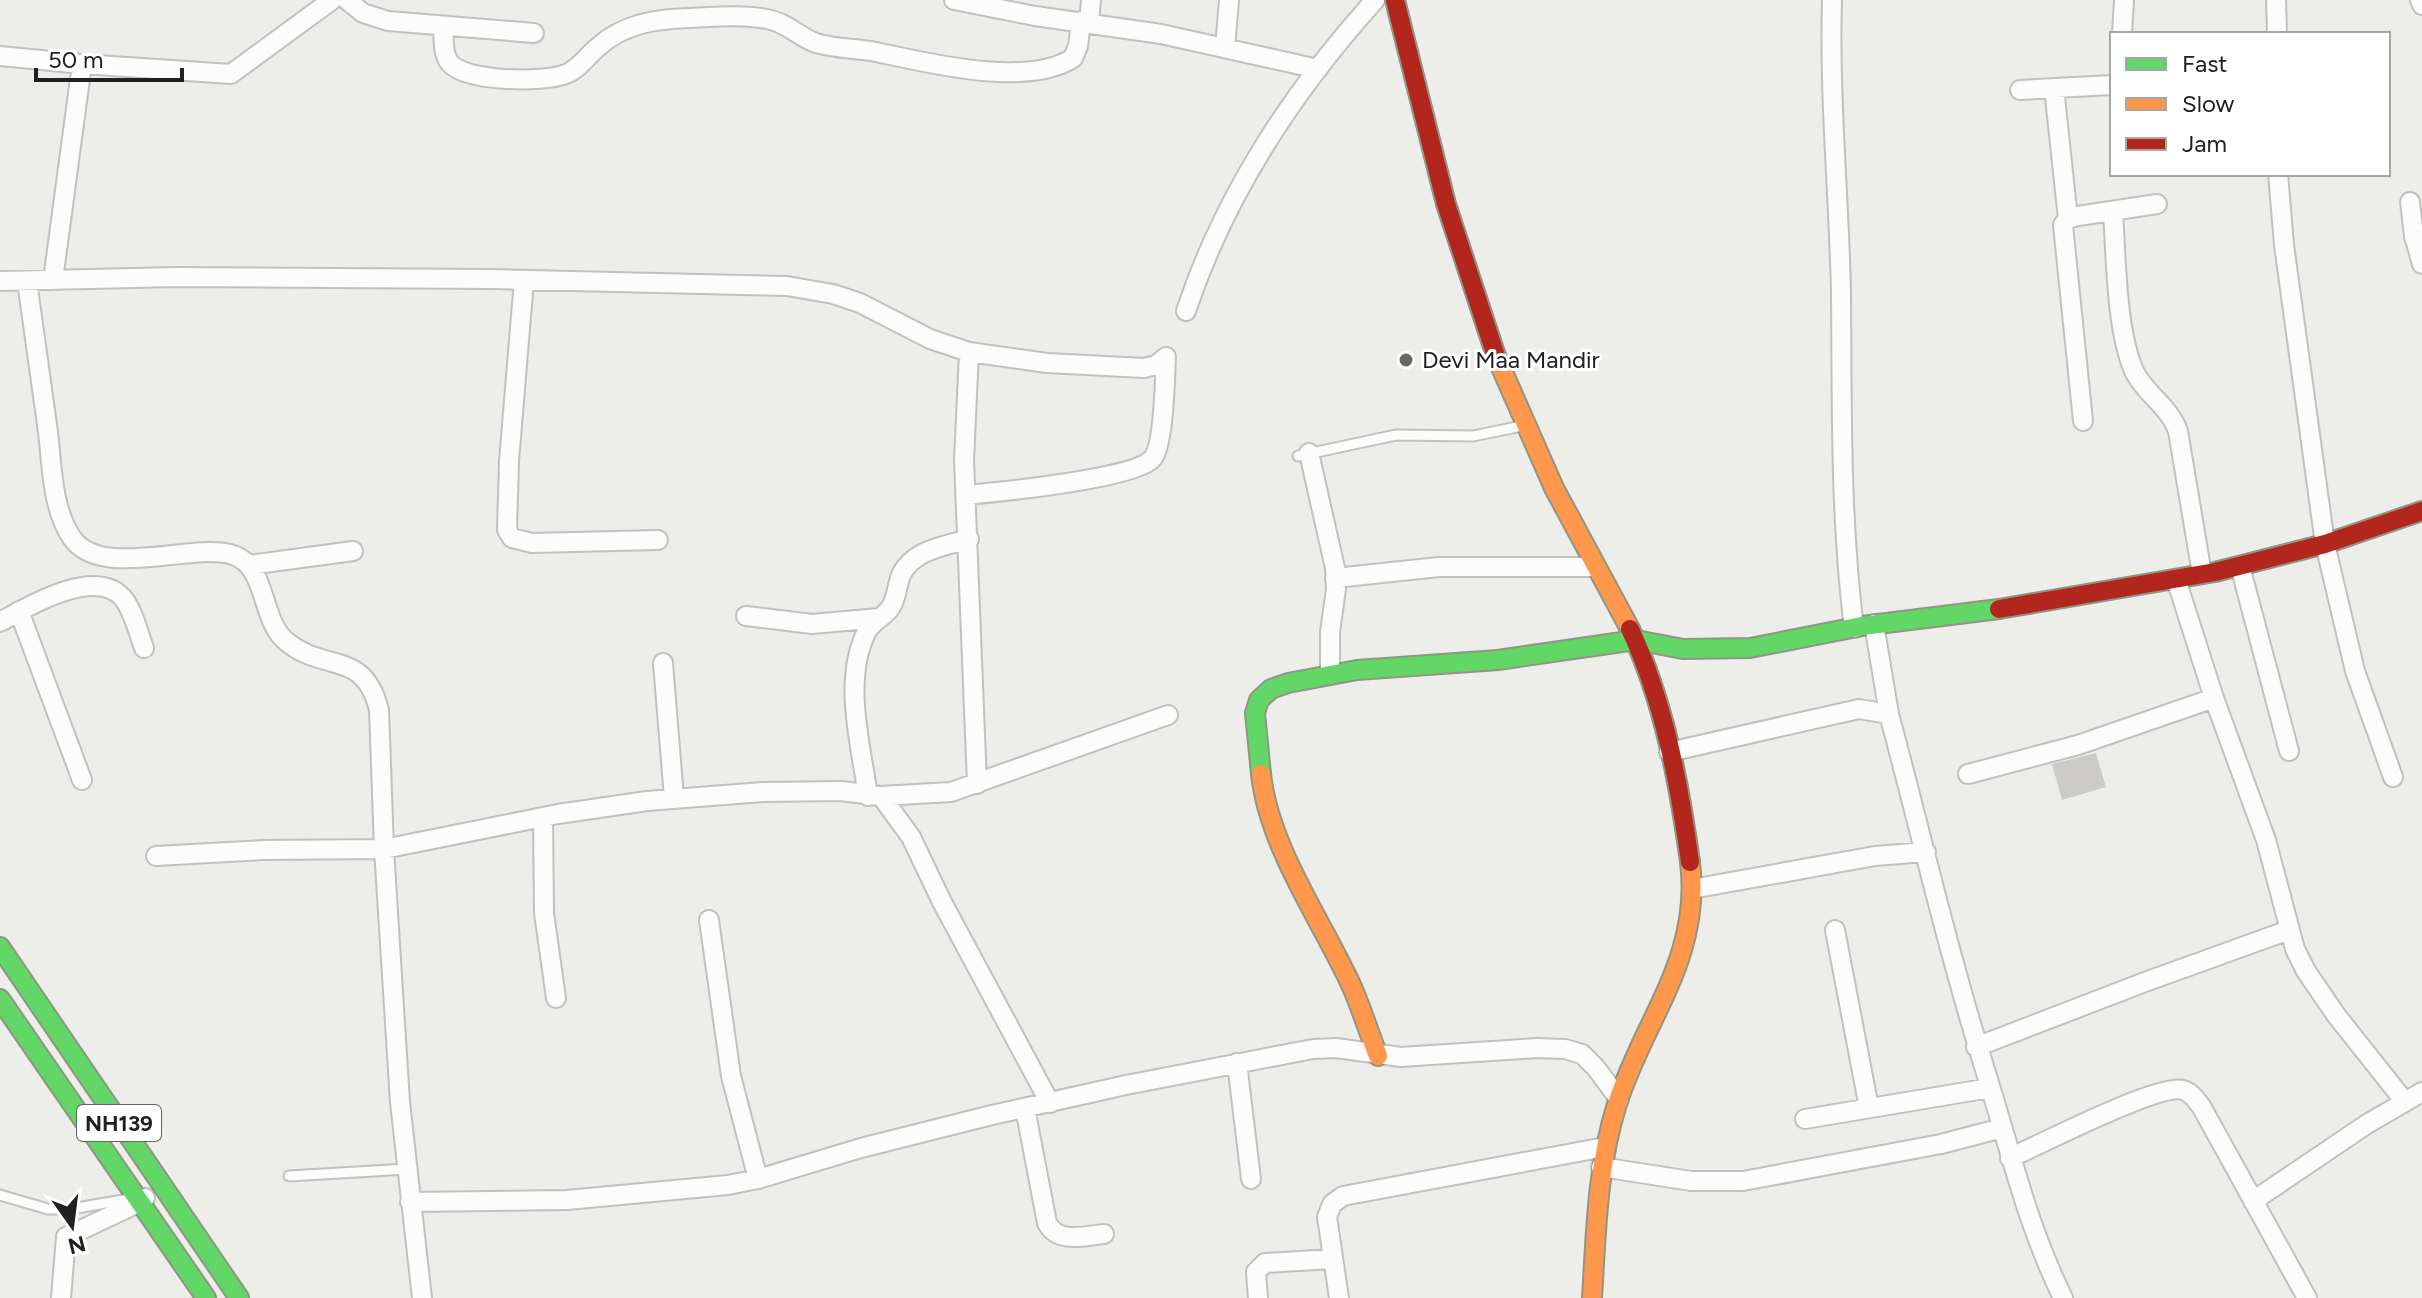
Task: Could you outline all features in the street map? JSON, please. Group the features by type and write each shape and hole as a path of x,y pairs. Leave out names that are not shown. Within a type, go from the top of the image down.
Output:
{"main road":[{"path":"1395,0 1451,228 1481,316 1526,426 1636,640 1654,691 1687,845 1692,911 1685,948 1672,987 1630,1071 1605,1147 1592,1298"},
{"path":"1378,1056 1352,988 1287,860 1263,789 1255,713 1259,700 1271,689 1330,675 1498,660 1636,640 1683,649 1750,648 1874,624 2000,609 2202,574 2325,544 2422,511"},
{"name":"NH139","path":"0,947 239,1298"},
{"name":"NH139","path":"0,999 206,1298"}],"street":[{"path":"0,56 231,74 332,0"},
{"path":"347,0 373,18 534,33"},
{"path":"954,0 1035,16 1161,34 1318,69"},
{"path":"443,26 446,56 457,70 475,75 539,80 571,72 615,33 662,20 736,16 784,25 819,44 923,63 1018,72 1057,67 1073,58 1091,0"},
{"path":"1225,48 1229,0"},
{"path":"1186,311 1223,217 1253,162 1318,69 1375,0"},
{"path":"1832,0 1830,58 1839,207 1847,574 1854,628"},
{"path":"2122,32 2124,0"},
{"path":"2276,0 2277,32"},
{"path":"53,280 82,64"},
{"path":"2020,90 2110,85"},
{"path":"2054,88 2068,219"},
{"path":"2278,176 2290,291 2325,544 2355,671 2393,777"},
{"path":"2410,202 2414,236 2422,264"},
{"path":"2083,421 2063,225 2068,219 2157,204"},
{"path":"2113,211 2121,308 2130,360 2135,374 2168,412 2178,431 2202,574"},
{"path":"0,281 178,277 524,280 810,289 860,303 930,339 969,352 1032,362 1126,368 1156,365 1166,357 1160,433 1157,451 1151,461 1121,472 966,495"},
{"path":"524,280 509,461 507,530 512,538 532,543 658,540"},
{"path":"27,281 57,502 73,541 103,557 204,552 241,557 249,565 274,625 285,641 300,651 355,669 367,679 375,693 379,710 384,849 407,1169 422,1298"},
{"path":"969,352 964,435 977,784"},
{"path":"1303,454 1329,534 1335,578 1330,675"},
{"path":"969,539 915,557 905,567 893,603 872,624 862,643 856,677 857,717 875,796 911,837 942,902 1050,1103"},
{"path":"249,565 353,551"},
{"path":"2240,566 2289,751"},
{"path":"1335,578 1439,567 1596,567"},
{"path":"2176,579 2214,698 2262,829 2300,960 2371,1062 2405,1102"},
{"path":"0,622 47,596 71,589 109,589 120,595 128,606 144,648"},
{"path":"19,611 82,780"},
{"path":"746,616 812,624 879,618"},
{"path":"1874,624 1889,714 1976,1047 2037,1242 2063,1298"},
{"path":"663,663 674,798"},
{"path":"1968,774 2091,741 2214,698"},
{"path":"1669,752 1859,709 1889,714"},
{"path":"156,856 263,850 384,849 543,817 674,798 763,792 841,791 875,796 951,792 1168,715"},
{"path":"543,817 545,929 556,998"},
{"path":"1692,889 1875,856 1926,852"},
{"path":"709,920 731,1076 758,1179"},
{"path":"1835,930 1869,1108"},
{"path":"1976,1047 2289,930"},
{"path":"410,1202 611,1197 682,1191 758,1179 861,1148 1025,1108 1313,1049 1336,1048 1401,1057 1565,1049 1582,1054 1619,1099"},
{"path":"1237,1063 1251,1179"},
{"path":"1805,1119 1990,1088"},
{"path":"2010,1158 2137,1101 2173,1089 2185,1090 2201,1106 2307,1298"},
{"path":"2253,1201 2367,1124 2422,1092"},
{"path":"1025,1108 1051,1231 1064,1237 1104,1234"},
{"path":"1601,1167 1691,1181 1743,1181 1941,1144 2002,1128"},
{"path":"1339,1298 1327,1217 1332,1204 1343,1196 1605,1147"},
{"path":"61,1298 66,1237 139,1200 160,1182"},
{"path":"1258,1298 1256,1272 1265,1263 1333,1259"}],"lane":[{"path":"1303,454 1396,435 1473,436 1526,426"},
{"path":"289,1176 407,1169"},
{"path":"0,1195 48,1209 139,1200"}],"building":[{"path":"2096,753 2106,787 2062,800 2052,764"}],"traffic: fast":[{"path":"1261,774 1255,713 1259,700 1271,689 1288,683 1357,670 1498,660 1636,640 1683,649 1750,648 1862,626 1999,609"},
{"path":"0,947 239,1298"},
{"path":"0,999 206,1298"}],"traffic: slow":[{"path":"1496,356 1554,488 1630,629"},
{"path":"1261,774 1266,802 1285,857 1352,987 1378,1056"},
{"path":"1592,1298 1598,1200 1610,1128 1628,1073 1679,958 1691,896 1690,862"}],"traffic: jam":[{"path":"1395,0 1446,204 1496,356"},
{"path":"1999,609 2215,572 2325,544 2422,511"},
{"path":"1630,629 1652,685 1669,743 1690,862"}],"place":[{"name":"Devi Maa Mandir","path":"1406,360"}]}
